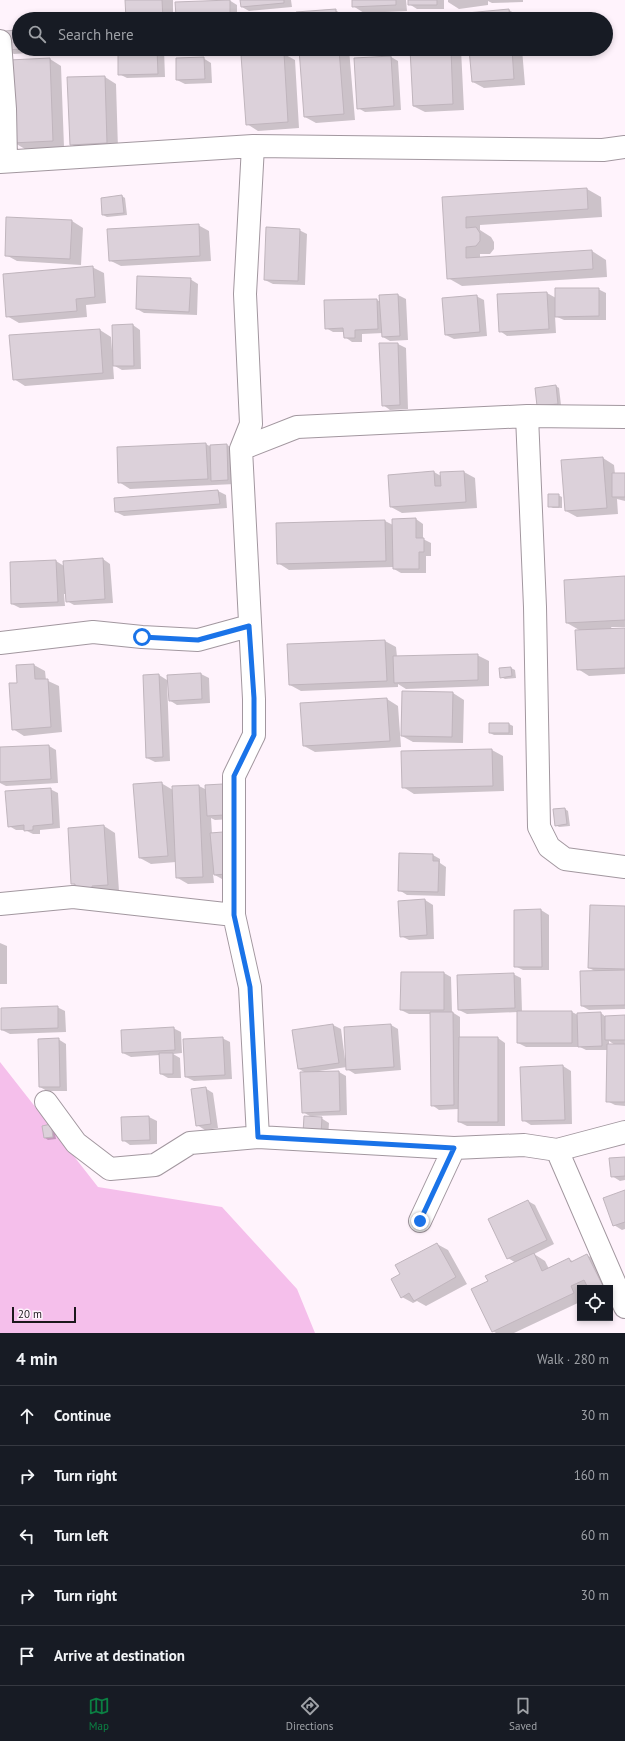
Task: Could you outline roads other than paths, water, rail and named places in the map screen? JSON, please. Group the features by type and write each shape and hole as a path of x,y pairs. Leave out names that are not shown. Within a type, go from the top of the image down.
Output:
{"street":[{"path":"0,41 5,109 3,162 253,146 603,150 625,147"},
{"path":"253,146 245,294 251,424 241,449 249,626 254,698 254,735 234,776 234,915 250,987 258,1137"},
{"path":"241,449 297,427 527,416 625,416"},
{"path":"527,416 534,608 539,827 549,847 564,859 625,867"},
{"path":"0,643 93,632 142,637 198,640 249,626"},
{"path":"0,904 73,897 234,915"},
{"path":"46,1102 76,1143 110,1169 155,1165 190,1143 258,1137 454,1148 524,1145 557,1150 625,1132"},
{"path":"420,1221 454,1148"},
{"path":"557,1150 625,1307"}]}
